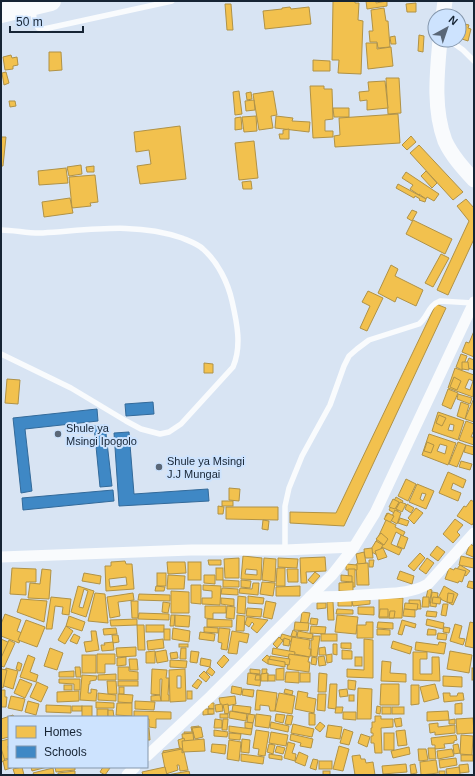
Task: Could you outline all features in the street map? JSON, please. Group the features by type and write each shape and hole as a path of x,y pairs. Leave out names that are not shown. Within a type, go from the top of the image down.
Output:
{"highway":[{"path":"1,13 42,3"}],"main road":[{"path":"439,48 437,99 443,134 458,162 474,180"}],"street":[{"path":"148,755 332,575 354,547 378,506 474,303"},
{"path":"310,597 368,595 407,592 419,589 428,584 474,533"},
{"path":"1,568 3,557 191,550 284,550 354,547"}],"lane":[{"path":"42,3 36,24 38,28 44,29 172,1"},
{"path":"460,48 474,61"},
{"path":"1,230 42,233 87,229 134,228 166,232 190,241 203,248 218,266 230,291 238,336 238,356 233,367 181,424 169,432 160,434 126,421 71,388 1,354"},
{"path":"284,550 286,506 289,488 302,456 330,405 349,356 369,340 419,324 435,302 474,303"}],"building: Homes":[{"path":"333,1 355,1 355,3 359,3 358,20 363,21 361,74 338,73 339,60 332,60"},
{"path":"366,1 376,1 376,3 387,1 387,6 367,9"},
{"path":"416,3 416,12 407,12 406,4"},
{"path":"225,4 231,4 233,30 227,30"},
{"path":"290,7 291,9 309,7 311,24 265,29 263,11"},
{"path":"384,8 386,21 388,21 390,47 378,48 377,42 370,42 369,31 373,31 371,10"},
{"path":"467,24 469,25 468,28 471,29 468,41"},
{"path":"419,35 424,36 423,52 418,51"},
{"path":"395,36 396,44 391,44 390,37"},
{"path":"366,43 377,43 377,49 391,47 393,66 368,69"},
{"path":"49,52 61,52 62,70 49,71"},
{"path":"11,55 12,58 17,57 18,65 13,66 13,69 5,70 3,57"},
{"path":"313,60 330,61 330,71 313,71"},
{"path":"6,72 9,83 4,85 2,73"},
{"path":"386,78 399,78 401,113 388,114"},
{"path":"385,81 388,108 367,110 367,100 360,101 359,92 369,91 368,82"},
{"path":"310,86 324,86 324,89 332,89 333,119 325,120 325,131 333,131 333,137 313,138"},
{"path":"239,91 242,114 235,115 233,92"},
{"path":"273,91 277,115 271,116 273,128 259,130 253,94"},
{"path":"251,92 252,99 247,100 246,93"},
{"path":"254,100 255,110 246,111 245,101"},
{"path":"9,101 15,101 16,106 10,107"},
{"path":"333,108 349,108 349,117 334,117"},
{"path":"398,114 400,143 335,147 334,136 340,135 339,118"},
{"path":"256,116 257,131 244,132 242,117"},
{"path":"276,116 293,118 292,121 310,122 309,132 275,128"},
{"path":"241,117 242,129 235,130 235,118"},
{"path":"180,126 186,179 140,184 137,166 151,164 149,150 136,152 134,132"},
{"path":"289,129 289,139 280,139 279,134 283,134 283,130"},
{"path":"411,136 416,142 407,150 402,145"},
{"path":"1,137 6,137 3,166 1,166"},
{"path":"254,141 258,178 239,180 235,143"},
{"path":"419,145 463,192 453,200 410,153"},
{"path":"81,165 82,174 69,176 67,167"},
{"path":"94,166 94,172 87,172 86,167"},
{"path":"66,168 68,183 39,185 38,171"},
{"path":"426,171 437,183 432,188 421,176"},
{"path":"406,172 439,194 434,201 427,197 426,199 410,189 413,185 402,178"},
{"path":"95,175 98,202 90,203 91,206 72,208 69,177"},
{"path":"251,181 252,189 243,189 242,182"},
{"path":"398,184 426,199 425,202 396,188"},
{"path":"70,198 73,213 44,217 42,202"},
{"path":"466,199 474,208 474,239 448,295 437,290 469,221 457,206"},
{"path":"412,210 417,212 412,221 407,218"},
{"path":"413,220 452,239 445,254 406,234"},
{"path":"441,254 449,258 433,287 425,283"},
{"path":"391,265 398,269 395,276 423,290 416,306 397,297 395,302 378,293"},
{"path":"368,291 383,298 367,331 360,328 370,306 362,302"},
{"path":"436,304 446,308 344,526 290,523 290,512 336,513"},
{"path":"474,331 474,357 462,352 466,342 469,343"},
{"path":"461,354 467,356 462,370 456,367"},
{"path":"469,358 474,360 474,370 465,367"},
{"path":"462,362 468,362 469,370 462,369"},
{"path":"204,363 213,364 213,373 204,373"},
{"path":"455,368 474,375 473,397 448,388","holes":["469,379 473,381 470,390 465,388"]},
{"path":"454,377 461,381 457,390 450,387"},
{"path":"7,379 20,380 18,404 5,403"},
{"path":"448,389 458,393 451,409 442,405"},
{"path":"458,394 472,398 470,404 457,399"},
{"path":"474,398 474,422 465,419"},
{"path":"461,402 469,405 465,419 457,416"},
{"path":"438,412 464,421 458,440 432,431","holes":["450,424 454,425 453,431 448,430"]},
{"path":"439,415 446,418 442,426 436,423"},
{"path":"466,421 474,424 474,432 471,437 474,437 474,445 459,440"},
{"path":"429,434 456,443 448,465 422,455","holes":["440,444 447,446 445,454 437,451"]},
{"path":"427,442 434,445 431,453 424,451"},
{"path":"458,442 466,445 457,467 449,464"},
{"path":"466,445 474,447 474,455 464,452"},
{"path":"461,461 472,464 470,470 459,467"},
{"path":"448,472 466,480 463,488 453,483 451,489 461,493 458,501 439,493"},
{"path":"406,479 416,484 408,501 398,496"},
{"path":"417,484 434,491 426,509 409,502","holes":["422,493 426,494 423,501 420,499"]},
{"path":"229,488 240,489 239,501 229,500"},
{"path":"396,497 403,501 396,514 389,510"},
{"path":"393,499 399,502 395,509 389,507"},
{"path":"471,500 474,502 474,522 472,525 457,516 464,506 466,507"},
{"path":"222,501 233,501 233,506 222,506"},
{"path":"400,502 406,504 402,512 396,509"},
{"path":"407,504 414,508 411,513 405,509"},
{"path":"218,506 224,507 223,514 218,514"},
{"path":"226,507 278,507 278,520 226,519"},
{"path":"416,508 423,513 414,524 408,518"},
{"path":"395,510 401,513 397,524 385,517 387,513 392,516"},
{"path":"388,513 394,516 390,523 384,519"},
{"path":"400,518 409,521 407,526 398,523"},
{"path":"455,519 463,525 457,532 460,535 453,543 443,534"},
{"path":"263,520 269,521 268,530 262,529"},
{"path":"386,520 405,532 403,536 396,532 391,544 402,549 399,555 375,544"},
{"path":"381,533 388,539 384,545 376,539"},
{"path":"401,535 408,538 404,549 397,546"},
{"path":"376,541 383,545 377,555 370,551"},
{"path":"470,544 474,546 473,557 466,554"},
{"path":"437,546 445,552 438,561 430,555"},
{"path":"372,548 373,558 365,558 364,549"},
{"path":"383,548 387,557 378,560 375,551"},
{"path":"364,552 366,563 358,565 356,554"},
{"path":"420,553 425,558 414,571 408,566"},
{"path":"243,556 262,558 261,580 241,579","holes":["246,569 257,570 257,575 245,574"]},
{"path":"461,556 474,559 474,568 459,565"},
{"path":"325,557 326,571 306,572 307,583 301,583 300,558"},
{"path":"239,558 239,578 225,578 224,559"},
{"path":"264,558 276,559 275,582 262,580"},
{"path":"278,558 298,559 297,568 278,567"},
{"path":"427,558 434,563 426,574 419,569"},
{"path":"208,560 221,560 221,565 209,565"},
{"path":"369,560 374,560 373,567 369,567"},
{"path":"125,561 126,564 132,564 134,589 106,591 105,566 111,566 111,562","holes":["126,577 127,585 110,587 109,579"]},
{"path":"167,562 185,562 186,573 168,574"},
{"path":"188,562 201,562 201,580 188,580"},
{"path":"368,563 369,585 357,585 356,564"},
{"path":"346,564 357,565 357,570 346,570"},
{"path":"460,565 470,571 466,576 457,569"},
{"path":"12,568 36,569 36,582 26,582 26,595 10,594"},
{"path":"216,568 223,568 223,580 216,580"},
{"path":"277,568 285,568 285,586 276,586"},
{"path":"449,568 466,571 462,582 459,581 458,583 445,579"},
{"path":"42,569 51,570 49,599 28,598 30,583 40,584"},
{"path":"287,569 298,569 298,582 288,582"},
{"path":"348,569 355,569 355,587 349,587"},
{"path":"400,571 414,576 412,584 397,579"},
{"path":"315,572 320,576 313,584 308,580"},
{"path":"84,573 101,576 100,584 82,581"},
{"path":"157,573 166,573 166,586 157,586"},
{"path":"168,575 185,576 184,589 167,589"},
{"path":"204,575 215,575 215,584 204,583"},
{"path":"341,575 352,576 352,582 341,581"},
{"path":"223,580 239,581 239,587 223,587"},
{"path":"241,580 251,581 250,588 241,587"},
{"path":"469,581 474,582 474,589 467,587"},
{"path":"262,582 275,583 273,596 260,594"},
{"path":"353,582 353,591 339,591 339,583"},
{"path":"253,583 259,583 258,595 239,593 240,588 252,589"},
{"path":"191,585 201,585 201,604 191,603"},
{"path":"203,585 221,586 220,605 202,604 202,598 212,598 212,591 203,590"},
{"path":"78,586 94,591 86,617 71,612","holes":["84,589 88,591 83,608 79,607"]},
{"path":"156,586 165,587 164,591 155,591"},
{"path":"300,586 300,596 276,596 276,587"},
{"path":"444,586 458,594 453,605 438,598"},
{"path":"222,588 238,589 238,595 221,594"},
{"path":"428,589 432,590 429,604 425,603"},
{"path":"171,591 189,592 189,613 171,613"},
{"path":"432,592 438,593 436,607 430,606"},
{"path":"95,593 105,594 108,623 88,621"},
{"path":"133,593 134,600 118,602 120,616 110,618 107,597"},
{"path":"448,593 454,594 452,603 447,602"},
{"path":"139,594 170,595 170,601 138,600"},
{"path":"238,596 246,597 245,614 237,613"},
{"path":"248,596 264,598 263,604 248,603"},
{"path":"51,597 71,599 69,615 62,614 63,607 55,606 52,629 46,629"},
{"path":"423,597 429,597 429,607 422,607"},
{"path":"433,597 441,598 440,604 432,603"},
{"path":"221,598 234,599 234,606 221,604"},
{"path":"379,598 403,598 402,618 379,618"},
{"path":"21,599 47,601 44,622 17,612"},
{"path":"352,600 352,606 338,606 338,601"},
{"path":"370,600 370,604 353,606 352,601"},
{"path":"409,600 420,600 421,609 409,609"},
{"path":"131,601 138,601 138,618 132,618"},
{"path":"266,601 276,603 272,619 263,617"},
{"path":"163,602 170,603 168,613 162,612"},
{"path":"327,602 333,602 334,620 328,620"},
{"path":"317,603 326,603 326,608 317,609"},
{"path":"405,603 418,604 417,610 404,609"},
{"path":"443,604 448,604 446,616 441,615"},
{"path":"205,606 226,606 226,613 213,613 213,619 205,618"},
{"path":"227,606 235,607 234,619 226,618"},
{"path":"358,607 374,607 374,615 358,614"},
{"path":"247,608 262,609 261,617 246,616"},
{"path":"337,609 353,610 353,614 336,614"},
{"path":"380,609 388,609 388,617 379,617"},
{"path":"404,609 415,610 415,617 403,616"},
{"path":"390,611 395,611 394,618 389,618"},
{"path":"427,611 437,612 436,617 426,616"},
{"path":"302,612 310,613 307,627 300,626"},
{"path":"139,613 169,614 169,620 138,619"},
{"path":"5,614 21,620 17,631 22,633 19,643 1,636 1,624"},
{"path":"171,615 175,615 174,626 170,626"},
{"path":"175,615 190,616 189,627 175,626"},
{"path":"237,615 245,616 244,631 236,631"},
{"path":"337,615 358,617 356,634 335,632"},
{"path":"69,616 85,622 82,631 66,626"},
{"path":"247,617 268,620 257,633 251,628 254,624 252,622 249,627 245,624"},
{"path":"311,618 318,619 317,625 310,624"},
{"path":"137,619 137,625 111,626 110,620"},
{"path":"207,619 232,620 232,627 207,627"},
{"path":"427,619 444,623 443,629 426,625"},
{"path":"26,620 45,627 37,647 18,640"},
{"path":"402,620 416,624 415,628 405,625 402,635 398,634"},
{"path":"295,622 309,623 308,631 294,630"},
{"path":"366,622 373,622 373,638 357,638 357,625 366,625"},
{"path":"378,622 393,623 393,629 377,628"},
{"path":"470,622 474,623 474,648 465,646"},
{"path":"455,624 462,626 459,638 465,639 463,645 450,641"},
{"path":"137,625 144,625 145,650 138,650"},
{"path":"146,625 164,625 164,632 146,632"},
{"path":"66,626 73,631 65,644 58,640"},
{"path":"311,626 326,627 325,634 310,633"},
{"path":"204,627 218,628 218,633 204,632"},
{"path":"444,627 450,628 449,633 443,632"},
{"path":"116,628 117,634 104,635 103,629"},
{"path":"173,628 190,631 189,642 172,639"},
{"path":"219,628 230,629 227,650 221,649 222,643 218,642"},
{"path":"164,629 170,629 170,640 164,640"},
{"path":"377,629 390,630 390,635 377,635"},
{"path":"428,629 436,630 436,635 427,635"},
{"path":"293,630 297,632 296,637 291,636"},
{"path":"91,631 96,631 99,650 86,652 84,642 92,641"},
{"path":"232,631 249,634 247,643 239,641 237,654 228,653"},
{"path":"298,631 313,634 312,639 297,637"},
{"path":"200,632 215,634 214,641 199,639"},
{"path":"438,633 447,634 446,640 437,639"},
{"path":"74,634 80,637 77,644 70,641"},
{"path":"282,634 296,638 295,643 280,639"},
{"path":"321,634 337,634 337,641 321,641"},
{"path":"112,635 118,635 119,642 113,643"},
{"path":"313,636 320,636 317,657 311,656 311,640 313,640"},
{"path":"279,637 283,641 277,648 273,644"},
{"path":"292,637 310,640 310,657 289,653"},
{"path":"284,638 290,640 289,646 283,645"},
{"path":"1,639 10,643 1,665"},
{"path":"163,639 164,648 148,650 147,641"},
{"path":"364,639 373,640 373,678 347,677 347,669 364,670"},
{"path":"9,640 15,643 4,667 1,666 1,658"},
{"path":"393,641 412,647 410,654 391,648"},
{"path":"113,642 114,650 102,651 101,645 105,645 104,643"},
{"path":"416,642 438,645 439,642 446,643 444,654 415,650"},
{"path":"341,643 351,643 351,649 341,648"},
{"path":"179,644 188,644 188,647 179,647"},
{"path":"333,644 337,644 337,655 333,654"},
{"path":"136,647 136,656 117,657 116,648"},
{"path":"325,647 326,655 319,655 319,648"},
{"path":"50,648 63,653 57,670 44,666"},
{"path":"181,648 186,648 186,659 180,659"},
{"path":"273,648 295,652 294,658 272,654"},
{"path":"166,650 168,661 157,663 155,652"},
{"path":"342,650 352,651 352,659 342,659"},
{"path":"155,651 155,663 146,663 146,652"},
{"path":"191,651 199,652 197,663 190,662"},
{"path":"450,651 472,655 469,673 447,669"},
{"path":"177,652 178,658 171,659 170,653"},
{"path":"413,652 427,652 427,659 420,659 420,674 432,674 432,657 439,657 440,681 413,680"},
{"path":"97,654 115,654 115,664 105,664 105,673 97,673"},
{"path":"289,654 309,657 309,672 287,669"},
{"path":"332,654 332,662 327,663 326,655"},
{"path":"28,655 35,658 30,672 38,675 36,682 20,677"},
{"path":"82,655 96,655 96,673 82,673"},
{"path":"224,655 229,660 222,668 217,663"},
{"path":"267,655 272,659 268,664 262,660"},
{"path":"270,656 290,659 289,665 269,662"},
{"path":"324,656 326,665 319,666 318,657"},
{"path":"126,657 126,665 117,666 117,658"},
{"path":"312,657 317,658 316,665 311,664"},
{"path":"355,657 362,657 362,666 355,666"},
{"path":"201,658 211,660 210,667 200,665"},
{"path":"129,659 137,659 138,670 130,670"},
{"path":"268,659 285,662 285,667 268,664"},
{"path":"170,660 187,661 186,668 170,667"},
{"path":"382,661 391,662 390,673 406,674 406,682 381,681"},
{"path":"18,662 22,664 20,671 16,669"},
{"path":"75,667 80,667 81,677 76,677"},
{"path":"118,667 129,667 129,671 138,672 138,680 118,680"},
{"path":"210,667 215,672 212,676 206,672"},
{"path":"6,668 18,671 13,689 1,685"},
{"path":"284,668 284,680 276,680 276,669"},
{"path":"472,668 474,668 474,680 472,680"},
{"path":"1,669 7,670 3,688 1,687"},
{"path":"152,669 167,670 166,678 169,678 169,701 161,701 162,679 160,679 160,695 151,694"},
{"path":"185,669 186,701 170,702 169,670","holes":["177,676 181,676 181,688 177,688"]},
{"path":"250,669 260,670 260,674 250,673"},
{"path":"262,669 267,669 266,678 262,677"},
{"path":"74,671 74,677 59,677 59,672"},
{"path":"204,671 210,677 206,682 199,676"},
{"path":"286,672 299,672 299,683 285,682"},
{"path":"248,673 261,675 260,686 247,684"},
{"path":"268,673 268,681 261,681 261,674"},
{"path":"300,673 310,673 310,682 300,682"},
{"path":"319,673 327,674 326,692 318,692"},
{"path":"116,674 116,680 98,680 98,675"},
{"path":"82,675 97,676 96,680 90,681 88,693 91,693 91,689 97,690 96,701 80,700"},
{"path":"256,675 260,675 260,680 255,680"},
{"path":"268,675 275,675 275,681 268,681"},
{"path":"443,676 462,677 462,687 443,686"},
{"path":"20,679 32,684 25,698 14,693"},
{"path":"59,679 80,679 80,690 74,690 74,684 59,683"},
{"path":"198,679 202,682 197,689 192,686"},
{"path":"348,680 356,681 355,690 348,689"},
{"path":"107,681 116,681 117,694 108,694"},
{"path":"118,681 138,681 138,686 118,686"},
{"path":"37,682 48,687 41,702 30,697"},
{"path":"330,684 337,684 336,709 328,708"},
{"path":"381,684 399,684 399,705 380,705"},
{"path":"435,684 439,698 424,702 420,687"},
{"path":"64,685 72,685 72,690 64,690"},
{"path":"411,685 419,685 419,704 411,705"},
{"path":"232,686 242,688 241,695 231,693"},
{"path":"119,687 124,687 124,694 119,694"},
{"path":"358,688 372,689 371,719 357,719"},
{"path":"243,689 254,690 253,697 242,695"},
{"path":"285,689 293,691 292,695 284,693"},
{"path":"347,689 348,696 340,697 339,690"},
{"path":"1,690 5,690 5,697 7,697 6,707 1,707"},
{"path":"257,690 277,693 275,711 270,711 269,706 260,705 260,710 255,710"},
{"path":"79,691 79,701 57,702 57,692"},
{"path":"187,691 192,691 192,699 187,699"},
{"path":"298,691 308,693 307,697 316,699 314,713 295,709"},
{"path":"98,693 116,695 116,701 98,700"},
{"path":"279,693 295,696 292,714 275,711"},
{"path":"443,693 450,693 450,696 457,696 458,693 463,693 464,700 444,702"},
{"path":"118,694 133,695 132,703 118,702"},
{"path":"318,694 326,694 325,711 317,710"},
{"path":"160,695 161,701 151,701 151,696"},
{"path":"349,695 354,695 354,701 349,701"},
{"path":"11,696 25,699 22,711 8,708"},
{"path":"235,696 236,704 221,707 219,698"},
{"path":"28,701 39,704 36,715 25,712"},
{"path":"135,701 155,702 154,710 135,709"},
{"path":"96,702 114,703 114,708 96,708"},
{"path":"117,703 132,703 132,716 116,715"},
{"path":"208,703 214,703 214,709 209,709"},
{"path":"462,703 462,714 455,714 455,704"},
{"path":"222,704 223,711 216,712 215,705"},
{"path":"228,704 229,713 225,714 223,705"},
{"path":"46,705 71,706 71,713 46,712"},
{"path":"233,705 251,707 250,714 232,711"},
{"path":"72,706 82,706 82,711 72,711"},
{"path":"82,706 92,706 92,716 82,716"},
{"path":"377,706 381,707 380,714 376,713"},
{"path":"336,707 343,707 342,713 335,713"},
{"path":"382,707 391,707 391,714 382,714"},
{"path":"392,707 404,707 404,714 392,714"},
{"path":"97,709 108,709 108,716 97,716"},
{"path":"203,709 213,709 213,714 203,715"},
{"path":"208,709 214,709 214,714 208,714"},
{"path":"108,710 113,710 114,716 108,716"},
{"path":"134,711 171,712 171,719 156,719 156,728 149,727 148,716 134,716"},
{"path":"230,711 247,714 246,721 229,718"},
{"path":"448,711 449,720 427,721 427,712"},
{"path":"343,712 356,712 356,720 343,719"},
{"path":"309,713 315,714 315,725 309,725"},
{"path":"220,714 228,714 228,718 220,718"},
{"path":"248,714 255,715 253,723 247,722"},
{"path":"256,714 271,716 269,728 255,726"},
{"path":"276,714 285,715 283,723 275,721"},
{"path":"287,715 293,716 291,725 285,724"},
{"path":"375,716 381,716 381,719 393,719 393,727 381,728 382,753 375,753 374,743 371,743 371,736 373,736 373,733 371,733 371,728 372,722 375,722"},
{"path":"8,717 8,737 1,739 1,719"},
{"path":"401,718 402,726 396,727 394,719"},
{"path":"473,718 474,733 457,734 456,719"},
{"path":"215,719 222,720 222,728 214,728"},
{"path":"223,719 228,719 227,730 222,730"},
{"path":"455,719 455,724 449,724 449,720"},
{"path":"245,722 253,723 252,729 245,728"},
{"path":"271,722 289,726 288,732 270,728"},
{"path":"320,722 325,726 320,732 315,728"},
{"path":"438,723 438,727 455,725 455,733 435,735 435,732 430,733 429,724"},
{"path":"293,724 314,729 312,737 291,733"},
{"path":"328,725 342,727 340,739 326,737"},
{"path":"199,726 200,731 192,732 191,727"},
{"path":"229,726 252,729 251,735 229,732"},
{"path":"201,727 203,737 195,739 192,728"},
{"path":"148,728 149,728 150,740 148,740"},
{"path":"344,729 353,732 349,745 340,743"},
{"path":"214,730 228,732 227,737 214,736"},
{"path":"256,730 269,732 265,756 258,755 259,749 253,748"},
{"path":"405,730 407,745 398,746 396,731"},
{"path":"184,732 193,732 193,738 185,739"},
{"path":"271,732 288,735 286,746 269,743"},
{"path":"193,733 194,744 183,745 182,734"},
{"path":"229,733 241,734 240,740 229,739"},
{"path":"384,733 394,733 394,750 384,750"},
{"path":"291,734 313,739 311,748 300,746 301,743 290,740"},
{"path":"361,734 370,737 367,747 358,743"},
{"path":"456,735 457,740 454,741 454,743 444,744 445,748 435,749 435,745 432,745 431,738"},
{"path":"461,735 473,736 472,755 460,754"},
{"path":"184,738 187,749 180,751 178,740"},
{"path":"8,739 8,758 2,760 1,741"},
{"path":"204,739 205,751 183,752 182,741"},
{"path":"242,739 250,740 249,753 241,752"},
{"path":"229,740 241,742 239,761 227,759"},
{"path":"288,742 295,744 292,753 296,754 295,761 284,758"},
{"path":"212,744 226,745 225,754 211,752"},
{"path":"269,744 275,745 273,754 267,752"},
{"path":"458,744 460,753 454,754 453,745"},
{"path":"277,746 285,748 283,754 275,752"},
{"path":"339,746 349,749 343,771 333,769"},
{"path":"409,747 410,754 393,758 391,751"},
{"path":"1,748 5,761 1,762"},
{"path":"181,748 182,754 164,757 163,751"},
{"path":"428,748 435,748 436,759 429,759"},
{"path":"182,749 188,770 180,771 179,765 177,765 178,770 166,774 162,753"},
{"path":"418,749 426,749 428,760 419,761"},
{"path":"452,749 454,756 438,759 437,751"},
{"path":"299,752 308,756 305,766 295,762"},
{"path":"241,754 264,757 263,764 241,761"},
{"path":"269,754 282,756 282,760 269,758"},
{"path":"360,755 361,759 365,759 366,763 373,762 375,775 355,775 352,756"},
{"path":"461,755 473,755 473,761 461,761"},
{"path":"456,758 457,765 440,768 439,760"},
{"path":"8,759 8,768 11,768 5,770 3,761"},
{"path":"313,759 318,760 316,770 310,768"},
{"path":"436,760 438,773 421,775 420,762"},
{"path":"319,761 332,761 332,769 319,769"},
{"path":"406,764 407,772 383,774 382,766"},
{"path":"415,764 417,773 411,774 410,765"},
{"path":"468,764 469,772 460,773 459,765"},
{"path":"165,767 167,775 143,775 142,772"},
{"path":"459,767 460,775 447,775 446,769"},
{"path":"22,768 24,775 15,775 13,769"},
{"path":"31,768 43,768 32,771"},
{"path":"53,768 54,774 34,775 33,773"},
{"path":"55,768 75,768 75,770 56,772"},
{"path":"102,768 110,768 105,775 100,772"},
{"path":"75,771 75,775 58,775 58,773"},
{"path":"189,771 190,775 167,775"},
{"path":"323,771 330,771 330,775 323,775"},
{"path":"439,771 445,771 445,775 439,775"}],"building: Schools":[{"path":"153,402 154,414 126,416 125,404"},
{"path":"97,409 98,421 25,429 32,491 21,493 13,418"},
{"path":"105,425 112,486 100,487 94,426"},
{"path":"129,432 134,494 208,489 209,501 119,506 114,433"},
{"path":"113,490 114,501 23,510 22,498"}],"place":[{"name":"Shule ya Msingi Ipogolo","path":"58,434"},
{"name":"Shule ya Msingi J.J Mungai","path":"159,467"}]}
